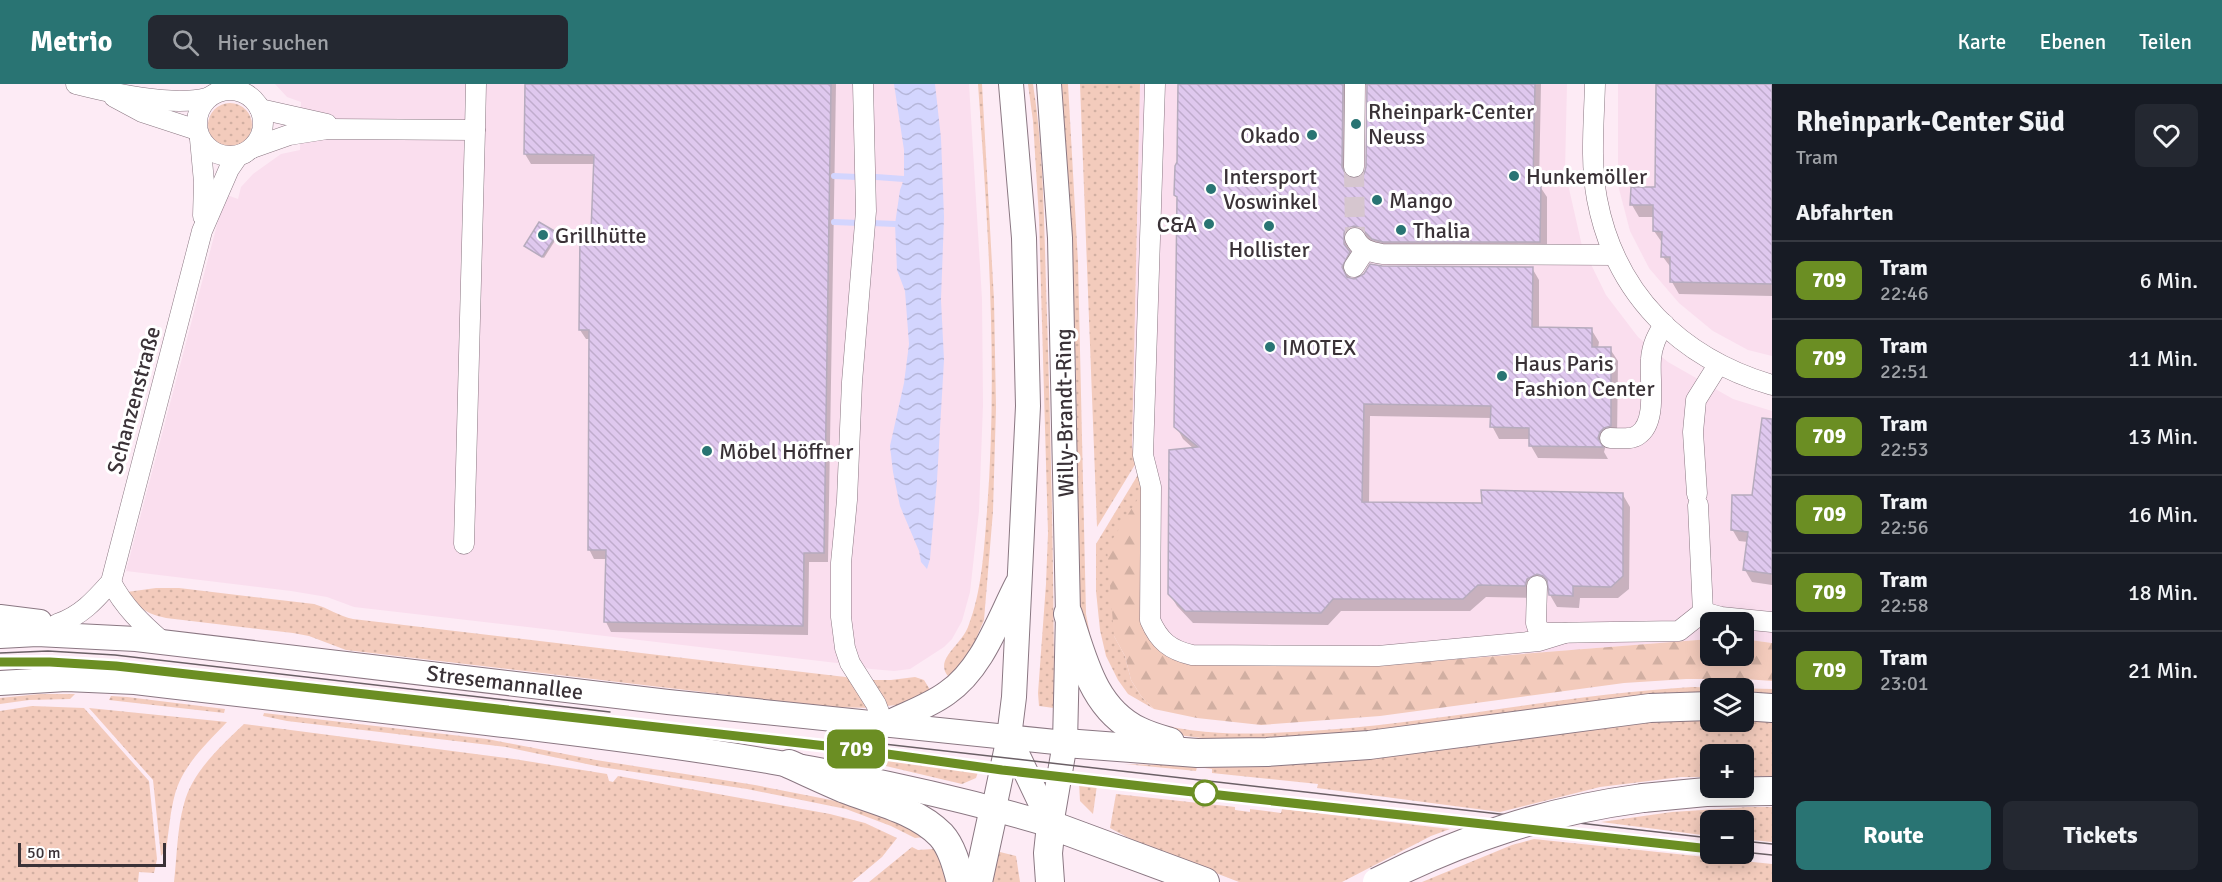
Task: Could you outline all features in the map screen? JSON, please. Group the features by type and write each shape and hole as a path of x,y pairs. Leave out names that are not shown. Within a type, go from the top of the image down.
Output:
{"highway":[{"path":"1068,614 1085,666 1098,696 1113,714 1139,731 1197,753"},
{"path":"1063,753 1267,752 1369,745 1650,708 1700,706"},
{"path":"1754,707 1772,708"},
{"path":"789,764 924,821 942,836 956,863 961,882"},
{"path":"1377,882 1468,840 1563,812 1643,798 1706,792 1772,790"},
{"path":"978,882 994,808"},
{"path":"1050,882 1048,853 1051,825 1199,879"},
{"path":"1141,882 1199,879"}],"main road":[{"name":"Willy-Brandt-Ring","path":"994,808 1009,737 1021,577 1028,406 1024,238 1011,84"},
{"name":"Willy-Brandt-Ring","path":"1049,84 1059,238 1068,614 1063,753 1051,825"},
{"path":"884,725 930,704 948,693 964,678 979,658 1021,577"},
{"path":"0,617 57,624 136,639"},
{"name":"Stresemannallee","path":"0,636 37,634 136,639 668,702 1009,737 1063,753"},
{"name":"Stresemannallee","path":"0,682 66,679 135,682 687,747 850,775 994,808 1051,825"},
{"path":"1009,737 1051,825"},
{"path":"994,808 1032,784 1063,753"}],"street":[{"path":"76,84 101,90 191,102 214,92 233,90 347,128"},
{"path":"464,544 476,84"},
{"path":"863,84 866,121 866,212 852,382 847,500 841,563 841,617 845,648 850,663 876,704 884,725"},
{"path":"1155,84 1143,455 1151,487 1150,620 1155,632 1164,644 1177,652 1192,655 1378,656 1539,641 1565,633"},
{"path":"1354,167 1355,84"},
{"path":"1595,84 1594,165 1597,197 1614,255 1628,282 1664,324 1694,349 1746,378 1772,386"},
{"path":"101,90 142,112 199,135 212,152 228,157 289,135 347,128 475,130"},
{"name":"Schanzenstraße","path":"202,231 204,182 198,113 214,92"},
{"name":"Schanzenstraße","path":"57,624 69,620 90,606 111,582 202,231 229,169 238,156 249,150 261,134 263,117 257,99"},
{"path":"1354,267 1360,244 1382,254 1614,255"},
{"path":"1610,438 1630,438 1638,435 1648,424 1651,358 1654,341 1664,324"},
{"path":"1703,612 1693,432 1696,400 1718,364"},
{"path":"111,582 124,605 163,642"},
{"path":"1537,586 1536,623 1538,629 1545,633 1679,631 1700,614"},
{"path":"1754,620 1772,622"}],"shaded area":[{"path":"275,84 969,84 982,299 983,405 979,511 970,592 962,621 952,639 944,647 910,669 894,671 354,607 327,597 291,591 126,571 218,221 227,195 238,199 241,187 253,174 281,154 300,150 301,102 287,97"},
{"path":"1140,84 1567,84 1565,171 1582,246 1606,295 1638,337 1668,362 1733,399 1772,411 1772,643 1754,641 1754,612 1700,612 1700,640 1382,665 1189,664 1170,658 1156,646 1144,489 1132,447"},
{"path":"1618,84 1772,84 1772,356 1748,350 1713,331 1679,303 1649,268 1630,231 1618,185"}],"green space":[{"path":"978,84 982,84 994,300 996,407 993,511 984,620 970,653 951,679 944,666 945,660 968,627 982,570 990,458 992,351"},
{"path":"1028,84 1033,84 1037,113 1043,200 1052,512 1054,708 1039,706 1038,693 1048,533 1039,218 1033,121"},
{"path":"1062,84 1068,84 1078,262 1086,614 1092,645 1081,625 1078,587 1076,371"},
{"path":"1080,84 1140,84 1132,447 1136,463 1097,527"},
{"path":"230,103 245,110 252,125 245,140 230,147 215,140 208,125 215,110"},
{"path":"1139,473 1144,489 1114,636 1125,656 1131,680 1141,696 1154,709 1128,694 1106,656 1100,630 1096,591 1096,544"},
{"path":"1144,489 1156,646 1170,658 1189,664 1383,665 1700,640 1700,666 1754,666 1754,641 1772,643 1772,681 1754,678 1700,678 1624,683 1380,716 1261,725 1197,718 1154,709 1141,696 1131,680 1125,656 1114,636 1107,548"},
{"path":"179,588 314,604 353,619 854,678 874,708 829,707 346,650 309,636 293,633 166,618 144,610 127,592"},
{"path":"915,677 924,680 932,693 906,704 887,706 869,680 891,680"},
{"path":"1700,687 1700,692 1626,697 1412,727 1314,736 1209,739 1164,731 1139,718 1162,725 1208,732 1301,731 1370,726 1646,690"},
{"path":"1754,688 1772,689 1772,695 1754,694"},
{"path":"40,694 75,694 70,699 29,700 0,704 0,698"},
{"path":"111,696 225,709 224,713 109,700"},
{"path":"32,706 84,708 149,781 157,859 154,873 139,872 138,882 0,882 0,711"},
{"path":"89,708 227,722 196,755 179,783 172,808 166,850 161,856 153,780"},
{"path":"264,713 487,739 596,760 755,785 841,802 890,816 924,837 915,838 846,809 747,789 601,767 506,747 287,721 263,716"},
{"path":"1700,719 1700,732 1754,732 1754,721 1772,721 1772,776 1754,777 1754,744 1700,744 1700,777 1681,777 1600,787 1500,812 1317,788 1318,784 1212,773 1212,769 1197,767 1196,771 1125,764 1199,766 1337,762 1632,722"},
{"path":"244,724 514,759 607,774 609,781 613,782 618,776 830,814 865,823 897,838 882,857 852,882 174,882 180,823 188,792 208,760"},
{"path":"835,754 978,772 976,778 962,784"},
{"path":"1079,782 1097,785 1093,814 1080,801"},
{"path":"1116,794 1235,807 1235,810 1250,812 1250,809 1281,813 1282,809 1450,829 1431,836 1342,882 1239,882 1138,843 1110,828"},
{"path":"1772,807 1772,842 1754,840 1754,810 1702,810"},
{"path":"1700,810 1700,835 1601,822"},
{"path":"1534,839 1700,856 1700,864 1754,864 1754,862 1772,864 1772,882 1422,882 1512,845"},
{"path":"912,847 918,850 933,849 939,854 951,882 869,882"},
{"path":"996,851 1016,856 1020,882 990,882"}],"water":[{"path":"894,84 935,84 941,138 944,217 941,300 944,360 937,480 930,559 927,569 921,562 919,551 900,506 890,446 904,383 909,344 905,291 897,270 895,224 904,179 904,150"}],"building":[{"name":"Möbel Höffner","path":"525,84 831,84 824,553 804,553 803,626 604,622 606,550 588,550 589,330 579,330 580,231 591,231 594,155 524,154"},
{"path":"1178,84 1343,84 1342,167 1347,177 1354,179 1364,174 1366,167 1367,84 1535,84 1533,183 1541,183 1540,242 1383,242 1372,239 1361,228 1354,226 1348,228 1344,233 1344,244 1350,252 1342,267 1347,277 1354,279 1364,274 1370,264 1533,267 1532,327 1592,328 1592,347 1611,347 1611,426 1600,432 1598,438 1603,447 1529,446 1529,428 1490,427 1491,406 1364,404 1362,502 1482,503 1481,490 1623,493 1623,576 1611,587 1573,586 1573,596 1549,595 1547,580 1537,574 1527,579 1525,586 1478,585 1463,599 1333,599 1321,613 1185,611 1168,594 1169,450 1198,447 1174,427 1177,197 1174,195 1177,162"},
{"path":"1656,84 1772,84 1772,284 1670,282 1670,257 1661,257 1662,232 1653,231 1653,205 1630,205 1631,187 1655,187"},
{"name":"Grillhütte","path":"539,222 558,233 542,257 524,246"},
{"path":"1762,418 1772,419 1772,574 1743,570 1748,532 1731,530 1732,495 1752,495"}],"waterway":[{"path":"834,176 857,177"},
{"path":"876,177 904,179"},
{"path":"834,222 859,223"},
{"path":"872,223 895,224"}],"tunnel":[{"path":"1354,167 1355,238"}],"tram line":[{"path":"0,653 48,651 115,655 610,712"},
{"path":"0,662 116,666 844,748 1002,770 1700,848"},
{"name":"709","path":"0,662 116,666 844,748 1002,770 1106,780 1228,796 1700,848"},
{"path":"875,743 1700,837"},
{"path":"1754,842 1772,844"},
{"path":"1754,853 1772,855"}],"place":[{"name":"Rheinpark-Center Neuss","path":"1356,124"},
{"name":"Okado","path":"1312,135"},
{"name":"Hunkemöller","path":"1514,176"},
{"name":"Intersport Voswinkel","path":"1211,189"},
{"name":"Mango","path":"1377,200"},
{"name":"C&A","path":"1209,224"},
{"name":"Hollister","path":"1269,226"},
{"name":"Thalia","path":"1401,230"},
{"name":"Grillhütte","path":"543,235"},
{"name":"IMOTEX","path":"1270,347"},
{"name":"Haus Paris Fashion Center","path":"1502,376"},
{"name":"Möbel Höffner","path":"707,451"}]}
